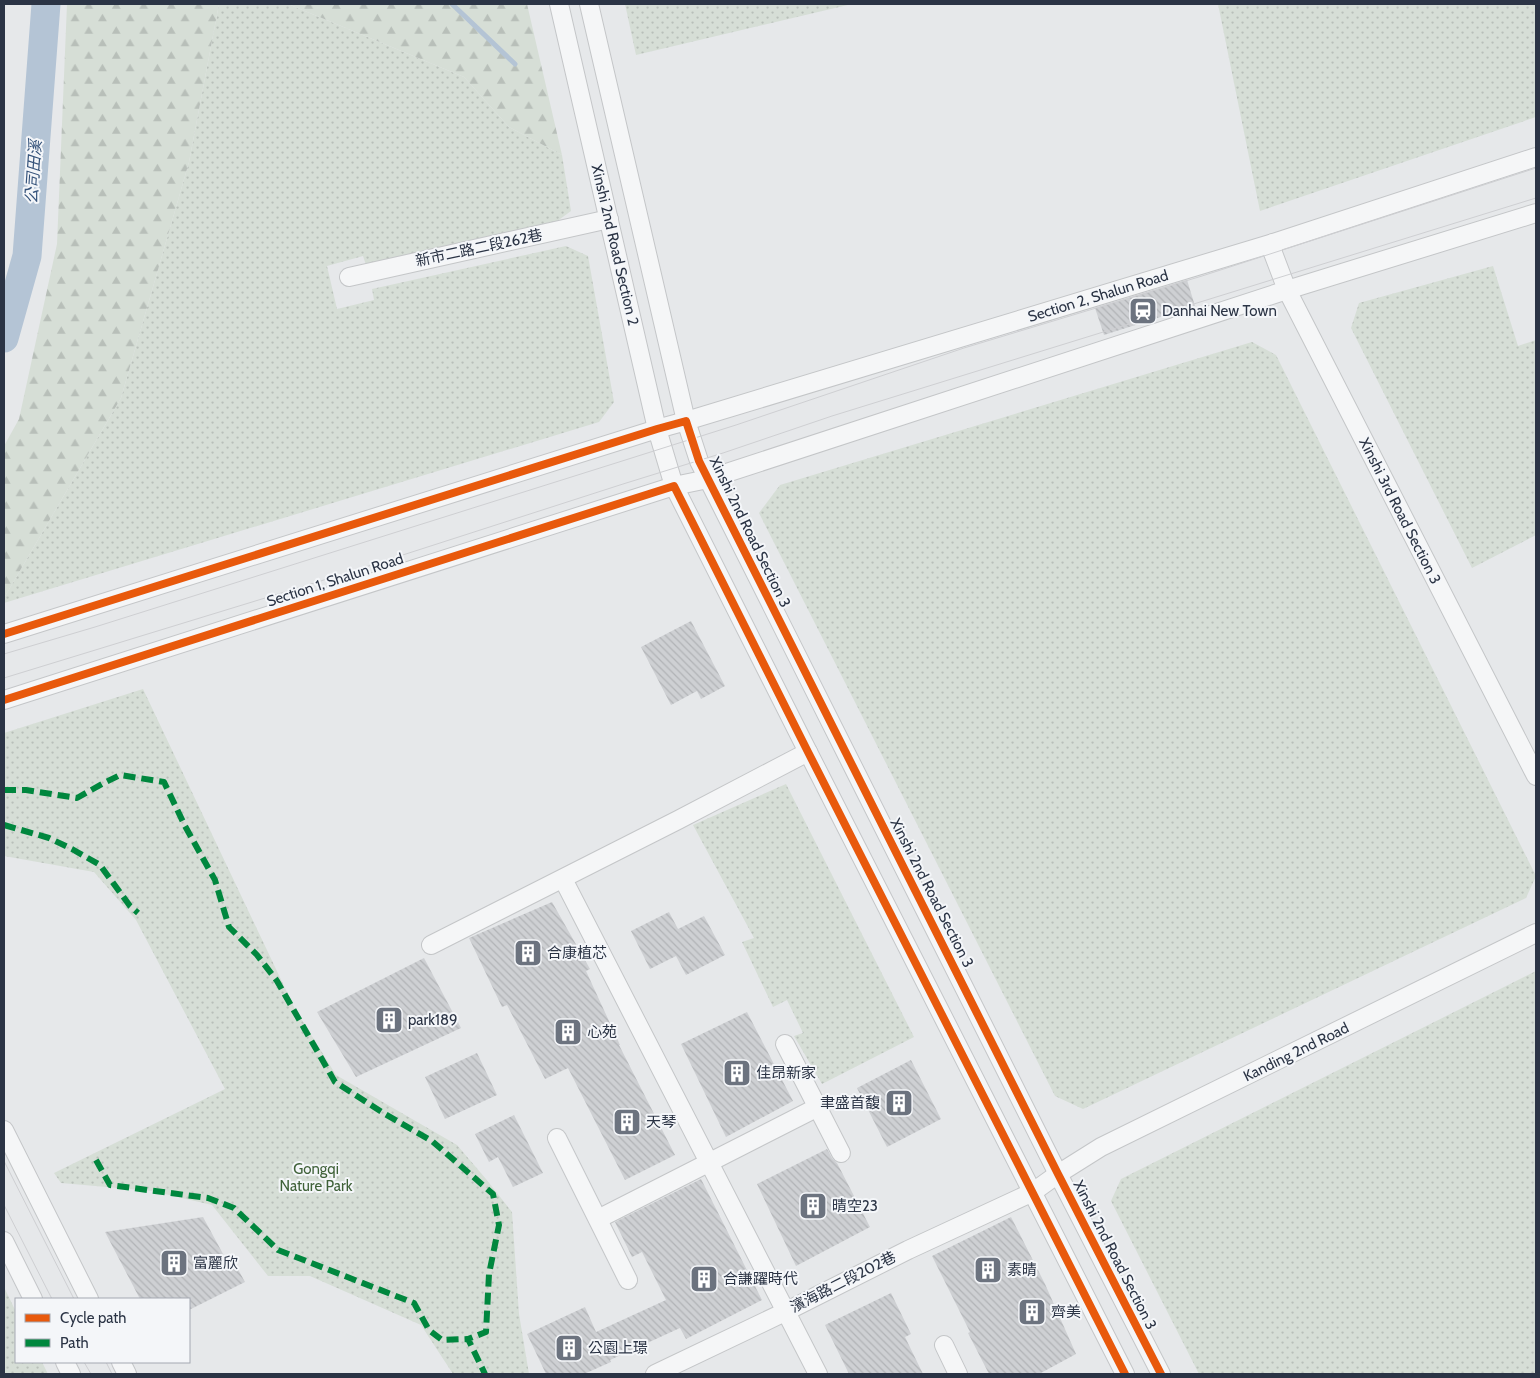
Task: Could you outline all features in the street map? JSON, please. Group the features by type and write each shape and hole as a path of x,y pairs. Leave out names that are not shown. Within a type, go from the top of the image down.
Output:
{"street":[{"name":"Xinshi 2nd Road Section 2","path":"559,4 657,429 674,486"},
{"name":"Xinshi 2nd Road Section 2","path":"589,4 686,421"},
{"name":"Section 2, Shalun Road","path":"657,429 1273,243 1536,157"},
{"path":"1125,1374 674,486 708,478 1287,290 1536,213"},
{"name":"新市二路二段262巷","path":"348,277 609,219"},
{"name":"Xinshi 3rd Road Section 3","path":"1273,243 1274,252 1287,290 1536,776"},
{"name":"Xinshi 2nd Road Section 3","path":"686,421 699,461 1058,1174 1161,1374"},
{"path":"4,634 657,429"},
{"name":"Section 1, Shalun Road","path":"4,700 674,486"},
{"path":"431,945 808,752"},
{"path":"563,879 818,1374"},
{"name":"Kanding 2nd Road","path":"1033,1192 1101,1147 1536,933"},
{"path":"785,1044 841,1153"},
{"path":"598,1220 818,1107"},
{"path":"4,1130 88,1298"},
{"path":"557,1138 628,1280"},
{"name":"濱海路二段202巷","path":"655,1374 787,1311 908,1250 1033,1192"},
{"path":"4,1241 32,1298"},
{"path":"944,1345 958,1374"}],"green space":[{"path":"67,4 219,4 189,162 121,398 4,598 4,446 19,419 57,244"},
{"path":"219,4 288,4 464,77 509,127 562,155 571,211 556,222 366,265 363,256 327,266 337,309 374,300 372,289 566,246 588,256 614,402 599,422 4,603 4,598 121,398 189,162"},
{"path":"288,4 527,4 562,155 509,127 464,77"},
{"path":"625,4 852,4 636,55"},
{"path":"1218,4 1536,4 1536,117 1260,211"},
{"path":"1493,266 1518,346 1536,340 1536,535 1472,568 1351,328 1359,303"},
{"path":"1252,342 1276,355 1536,876 1526,898 1083,1109 1055,1096 759,513 780,485"},
{"name":"Gongqi Nature Park","path":"143,689 294,1007 336,1075 457,1145 512,1212 519,1314 529,1374 453,1374 421,1325 310,1276 268,1276 212,1205 152,1191 61,1183 54,1173 225,1089 136,920 94,872 4,856 4,733"},
{"path":"786,784 914,1037 822,1084 794,1036 803,1033 787,1000 773,1007 742,942 754,938 693,825"},
{"path":"1536,971 1536,1374 1199,1374 1111,1201 1121,1179"},
{"path":"4,1287 15,1310 15,1363 42,1363 48,1374 4,1374"}],"building":[{"path":"1187,280 1195,306 1104,335 1095,308"},
{"path":"691,621 725,686 701,699 697,691 671,705 641,647"},
{"path":"552,902 590,969 586,971 619,1045 675,1155 625,1180 568,1068 545,1079 507,1005 502,1007 469,938"},
{"path":"669,912 678,929 704,916 725,955 686,975 676,956 650,969 631,931"},
{"name":"park189","path":"424,958 461,1028 356,1077 317,1012"},
{"name":"佳昂新家","path":"747,1012 793,1101 726,1137 681,1044"},
{"path":"477,1053 497,1095 445,1119 425,1077"},
{"name":"聿盛首馥","path":"911,1060 941,1119 887,1147 857,1088"},
{"path":"514,1115 543,1173 513,1187 498,1157 489,1162 475,1134"},
{"name":"晴空23","path":"827,1149 837,1163 870,1227 796,1266 757,1184"},
{"name":"合謙躍時代","path":"701,1179 762,1300 686,1339 680,1328 584,1374 546,1374 527,1334 585,1307 596,1332 666,1300 642,1252 632,1257 615,1222"},
{"name":"富麗欣","path":"203,1217 229,1265 234,1262 245,1282 190,1310 190,1298 139,1298 105,1232"},
{"path":"1011,1217 1045,1284 1076,1354 1039,1374 989,1374 932,1256"},
{"path":"891,1293 911,1334 905,1337 923,1374 849,1374 825,1325"}],"waterway":[{"name":"公司田溪","path":"4,338 27,256 46,4"},
{"path":"452,4 515,64"}],"tram line":[{"path":"4,654 736,425 964,348 1202,276 1536,168"},
{"path":"4,678 350,572 723,453 832,416 1536,198"},
{"path":"4,1161 73,1298"},
{"path":"4,1205 51,1298"},
{"path":"85,1363 91,1374"},
{"path":"106,1363 112,1374"}],"marked path":[{"path":"4,790 26,790 77,798 120,775 164,782 185,826 215,880 229,927 257,955 277,981 335,1082 432,1141 493,1194 499,1225 489,1274 486,1332 468,1339 485,1374"},
{"path":"4,825 49,838 100,865 130,906 138,913"},
{"path":"96,1160 110,1185 208,1198 234,1208 278,1250 414,1303 429,1330 442,1340 468,1339"}],"cycle path":[{"path":"4,634 686,421 699,461 1058,1174 1161,1374"},
{"path":"4,700 674,486 1125,1374"}],"place":[{"name":"Danhai New Town","path":"1143,311"},
{"name":"合康植芯","path":"528,953"},
{"name":"park189","path":"389,1020"},
{"name":"心苑","path":"568,1032"},
{"name":"佳昂新家","path":"737,1073"},
{"name":"聿盛首馥","path":"899,1103"},
{"name":"天琴","path":"627,1122"},
{"name":"晴空23","path":"813,1206"},
{"name":"富麗欣","path":"174,1263"},
{"name":"素晴","path":"988,1270"},
{"name":"合謙躍時代","path":"704,1279"},
{"name":"齊美","path":"1032,1312"},
{"name":"公園上璟","path":"569,1348"}]}
